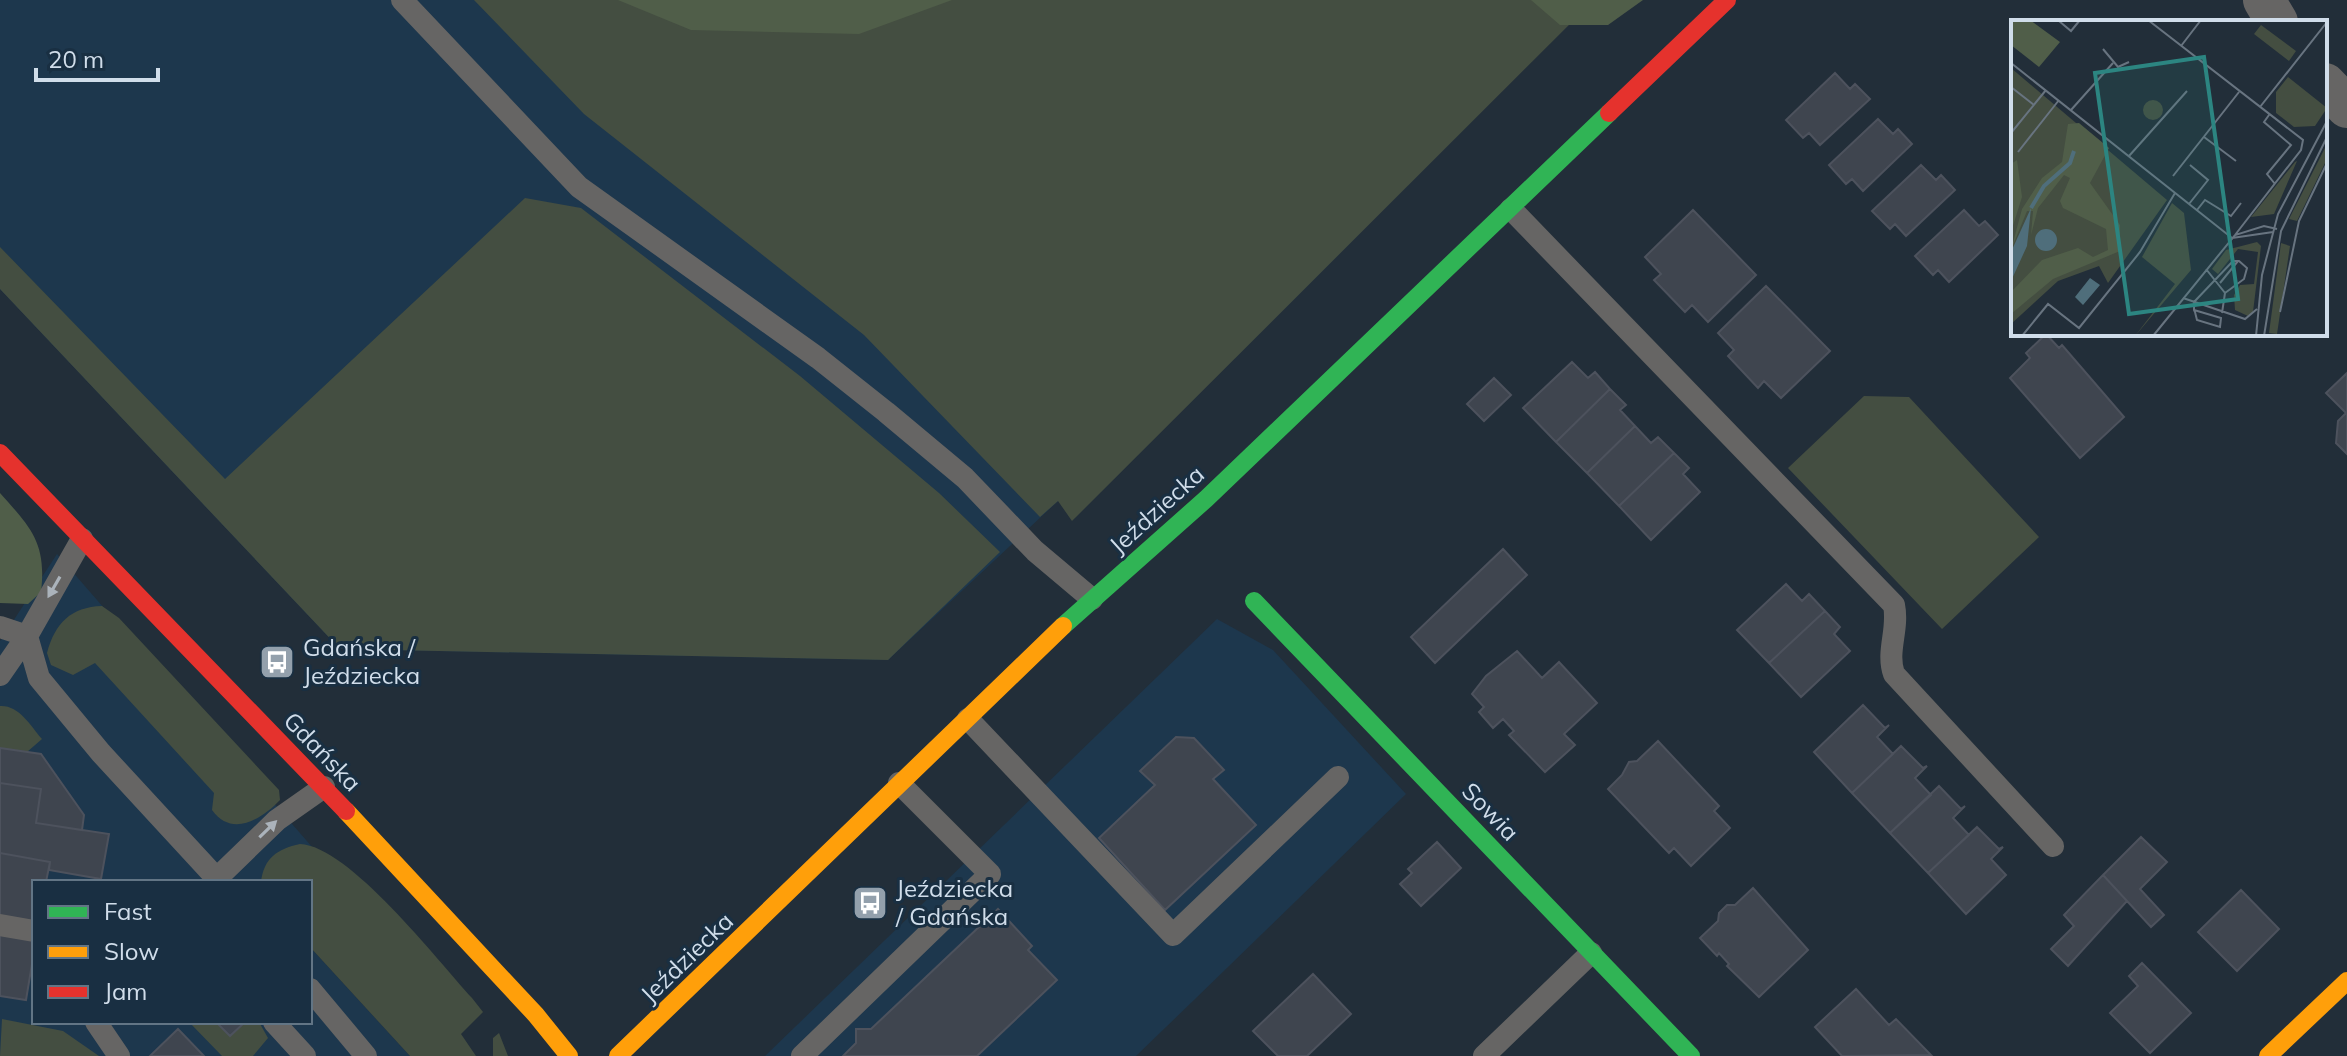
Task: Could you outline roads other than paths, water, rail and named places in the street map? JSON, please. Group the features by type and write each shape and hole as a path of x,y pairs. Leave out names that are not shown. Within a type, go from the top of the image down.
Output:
{"street":[{"name":"Jeździecka","path":"618,1056 1092,599 1206,499 1727,0"},
{"path":"2264,0 2276,20"},
{"path":"2327,86 2347,107"},
{"name":"Gdańska","path":"0,453 324,787 536,1015 569,1056"},
{"name":"Sowia","path":"1254,601 1691,1056"},
{"path":"2268,1056 2347,981"}],"lane":[{"path":"402,0 579,187 818,358 886,412 965,478 1035,551 1092,599"},
{"path":"1511,209 1894,605 1898,624 1889,660 1894,674 2053,846"},
{"path":"0,675 27,636 82,539"},
{"path":"0,627 27,636"},
{"path":"27,636 39,678 101,753 216,880"},
{"path":"968,719 1173,935 1338,777"},
{"path":"802,1056 990,874 899,783"},
{"path":"218,880 277,820 324,787"},
{"path":"0,925 32,931"},
{"path":"1484,1056 1591,953"},
{"path":"312,991 366,1056"},
{"path":"97,1024 119,1056"},
{"path":"276,1024 305,1056"}],"place":[{"name":"Gdańska / Jeździecka","path":"277,662"},
{"name":"Jeździecka / Gdańska","path":"870,903"}]}
